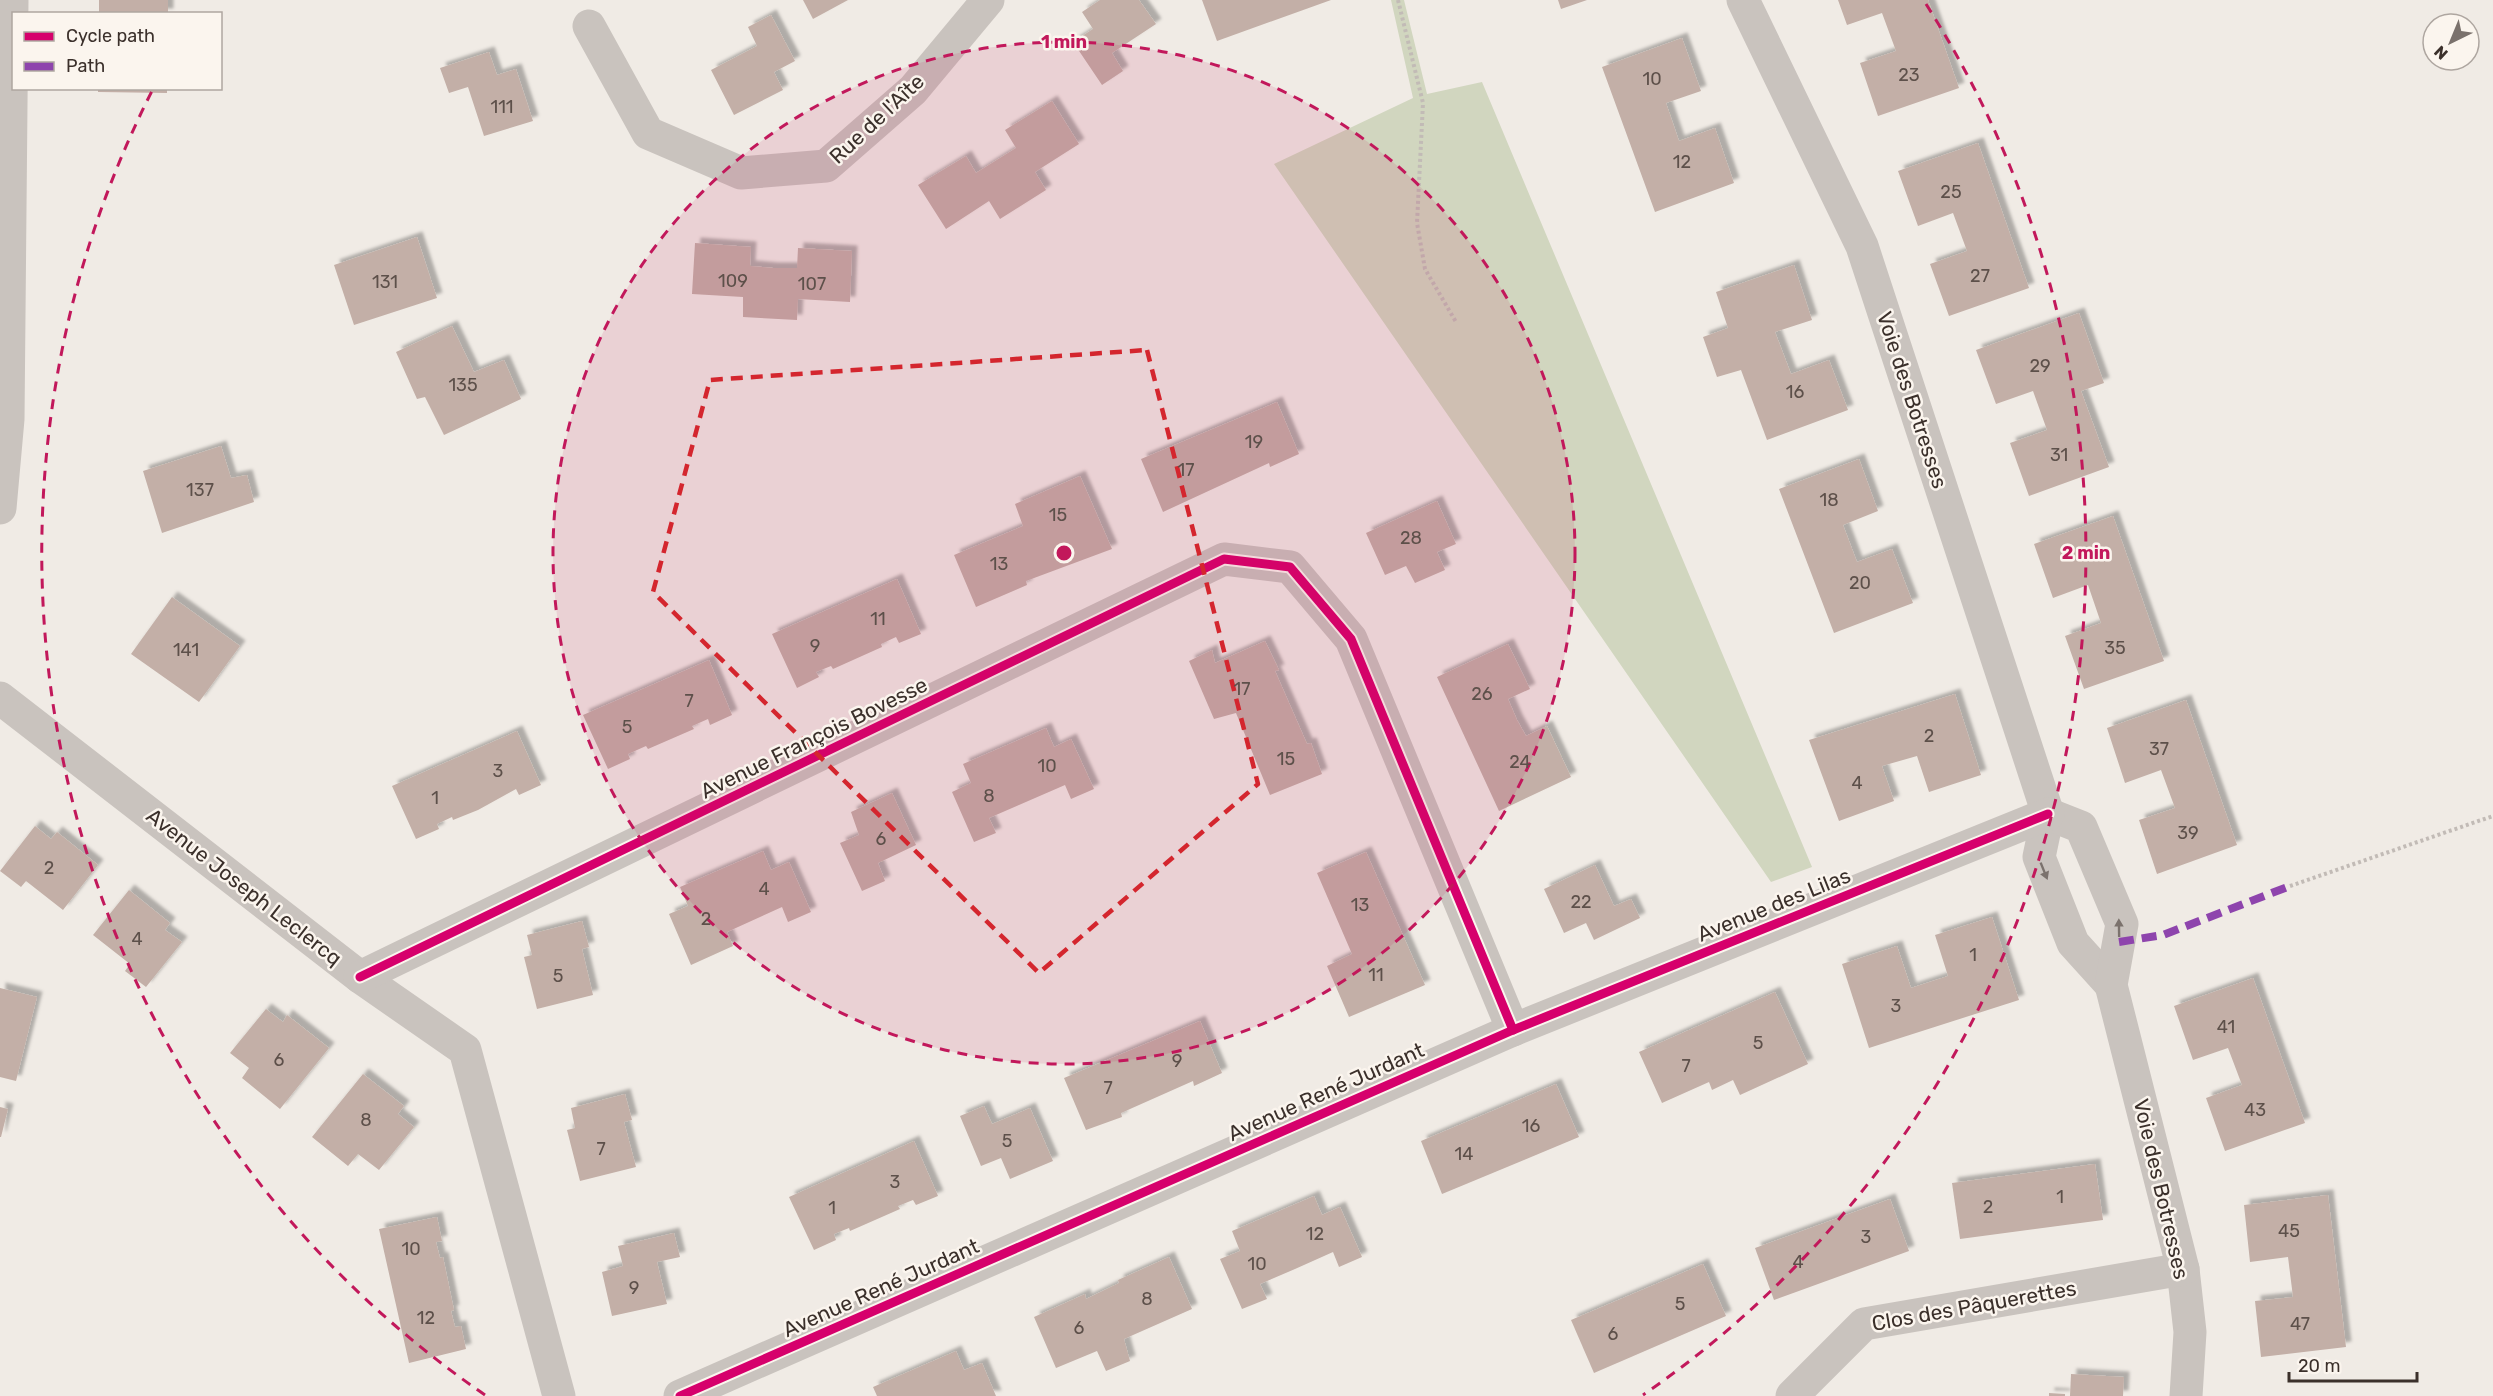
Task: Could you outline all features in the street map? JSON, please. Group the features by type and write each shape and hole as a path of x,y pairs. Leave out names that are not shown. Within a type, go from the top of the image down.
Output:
{"street":[{"path":"0,507 4,418 12,0"},
{"name":"Rue de l'Aîte","path":"589,26 648,133 741,173 826,166 913,90 988,0"},
{"name":"Voie des Botresses","path":"1743,0 1862,246 2048,814 2039,857 2073,943 2111,985"},
{"name":"Avenue François Bovesse","path":"360,977 1224,559 1290,567 1352,639 1513,1030"},
{"name":"Avenue Joseph Leclercq","path":"0,698 360,977 465,1050 559,1396"},
{"name":"Voie des Botresses","path":"2048,814 2081,827 2122,924 2111,985 2183,1269 2190,1332 2187,1396"},
{"name":"Avenue des Lilas","path":"1513,1030 2048,814"},
{"name":"Avenue René Jurdant","path":"680,1396 1513,1030"},
{"name":"Clos des Pâquerettes","path":"1792,1396 1864,1324 2183,1269"}],"path":[{"path":"1398,0 1423,103 1418,223 1425,269 1455,322"},
{"path":"2290,886 2493,816"}],"highlighted area":[{"path":"1147,350 1258,784 1039,973 653,592 710,380"}],"green space":[{"path":"1391,0 1404,0 1427,94 1482,82 1812,867 1771,882 1274,164 1413,98"}],"building":[{"path":"99,0 168,0 168,12 99,12"},
{"path":"803,0 848,0 813,19"},
{"path":"1100,0 1139,0 1156,24 1112,53 1123,71 1102,85 1073,42 1093,29 1082,12"},
{"path":"1202,0 1331,0 1217,41"},
{"path":"1558,0 1587,0 1561,9"},
{"path":"1838,0 1928,0 1959,88 1878,116 1860,63 1896,51 1882,13 1847,25"},
{"path":"771,15 795,61 774,72 783,90 734,115 711,70 757,46 748,27"},
{"path":"1682,38 1701,91 1666,103 1679,141 1715,128 1734,183 1655,212 1602,67"},
{"path":"489,52 497,75 516,69 533,121 484,136 468,87 449,93 440,68"},
{"path":"98,90 167,90 167,93 98,92"},
{"path":"1052,101 1079,144 1035,172 1046,190 1000,219 989,201 946,229 918,185 966,156 976,173 1016,148 1005,130"},
{"path":"1978,143 2029,288 1949,316 1930,264 1967,251 1953,213 1918,226 1898,171"},
{"path":"417,237 437,298 354,325 334,265"},
{"path":"695,243 751,247 750,266 773,268 797,268 798,248 852,251 850,302 798,299 797,320 743,317 743,297 692,294"},
{"path":"1794,265 1812,320 1775,332 1791,374 1829,360 1848,410 1767,440 1741,370 1717,377 1703,337 1728,328 1716,292"},
{"path":"2079,313 2104,383 2081,391 2109,467 2029,496 2010,443 2047,430 2033,391 1996,404 1976,350"},
{"path":"452,326 474,372 504,360 521,399 444,435 425,397 417,399 396,352"},
{"path":"1277,402 1299,454 1270,467 1269,463 1163,512 1141,459"},
{"path":"221,446 231,478 247,475 254,502 162,533 143,471"},
{"path":"1859,459 1878,511 1843,525 1857,562 1892,549 1913,603 1834,633 1779,489"},
{"path":"1080,476 1112,549 1026,581 1027,585 976,607 954,555 1023,526 1015,504"},
{"path":"1437,501 1456,544 1437,552 1445,570 1415,583 1406,566 1385,575 1366,533"},
{"path":"2113,516 2164,661 2084,689 2065,636 2101,623 2088,585 2053,598 2034,544"},
{"path":"897,579 921,634 899,643 896,637 881,644 882,647 833,669 831,666 816,672 819,677 797,688 772,634"},
{"path":"172,597 240,646 199,702 131,654"},
{"path":"1265,641 1279,670 1275,671 1307,744 1311,743 1322,774 1270,795 1236,713 1214,719 1189,661 1212,650 1215,663"},
{"path":"1508,644 1530,689 1508,699 1517,720 1526,736 1547,726 1571,777 1499,811 1437,677"},
{"path":"709,660 732,715 710,725 708,719 692,726 694,729 648,749 646,746 628,754 630,759 608,769 583,715"},
{"path":"1955,694 1981,775 1929,792 1917,756 1882,766 1894,801 1839,821 1809,740"},
{"path":"2186,700 2237,845 2157,874 2139,820 2175,808 2161,770 2125,783 2107,728"},
{"path":"1046,728 1054,747 1071,739 1094,789 1071,799 1065,785 989,818 996,833 974,842 952,792 971,783 963,764"},
{"path":"517,731 541,785 519,795 516,789 478,810 437,824 439,829 416,839 392,786"},
{"path":"892,793 916,845 878,863 885,881 862,891 840,843 859,835 851,812"},
{"path":"35,826 51,839 57,832 98,865 63,910 26,881 21,887 0,871"},
{"path":"763,851 771,870 789,862 811,912 788,922 782,907 727,932 733,946 691,965 669,914 688,906 680,887"},
{"path":"1366,852 1425,985 1349,1017 1327,966 1352,954 1317,873"},
{"path":"1595,865 1614,906 1631,899 1640,918 1594,940 1586,923 1564,933 1544,889"},
{"path":"129,890 170,923 165,930 182,942 146,987 125,971 130,964 93,935"},
{"path":"1992,917 2019,1000 1869,1048 1842,964 1897,946 1911,988 1948,976 1935,935"},
{"path":"582,921 589,947 582,949 593,995 537,1009 524,957 532,955 527,935"},
{"path":"2253,978 2305,1123 2225,1151 2206,1098 2242,1085 2228,1048 2193,1060 2174,1006"},
{"path":"0,988 37,997 16,1081 0,1077"},
{"path":"1775,992 1808,1064 1740,1095 1733,1080 1712,1090 1709,1082 1662,1103 1639,1052"},
{"path":"266,1009 283,1022 287,1015 329,1048 280,1109 242,1078 249,1068 230,1053"},
{"path":"1200,1021 1222,1073 1194,1086 1193,1081 1121,1113 1122,1117 1086,1130 1064,1078"},
{"path":"363,1074 404,1106 398,1114 414,1127 379,1170 358,1154 348,1166 312,1137"},
{"path":"1556,1084 1579,1137 1442,1194 1421,1141"},
{"path":"625,1094 632,1120 624,1122 636,1167 580,1181 567,1130 575,1128 571,1108"},
{"path":"984,1106 992,1124 1030,1108 1053,1161 1010,1179 1001,1158 981,1166 960,1116"},
{"path":"0,1107 8,1109 1,1137 0,1137"},
{"path":"914,1141 938,1196 916,1205 913,1200 898,1206 900,1209 850,1231 849,1228 834,1234 836,1240 814,1250 789,1197"},
{"path":"2095,1164 2103,1220 1960,1239 1952,1183"},
{"path":"2328,1195 2346,1347 2261,1357 2255,1301 2293,1297 2288,1257 2250,1262 2244,1205"},
{"path":"1314,1196 1322,1215 1340,1207 1362,1257 1339,1267 1333,1252 1260,1284 1267,1299 1242,1309 1220,1259 1240,1251 1232,1231"},
{"path":"1890,1199 1909,1251 1774,1300 1755,1248"},
{"path":"437,1217 442,1241 436,1242 440,1258 443,1257 454,1310 451,1311 455,1327 461,1326 466,1349 409,1363 379,1229"},
{"path":"674,1233 680,1257 657,1262 667,1304 612,1316 602,1272 623,1266 618,1246"},
{"path":"1169,1257 1192,1309 1124,1339 1130,1361 1106,1371 1097,1351 1056,1368 1034,1317 1085,1294 1086,1299 1119,1283 1118,1280"},
{"path":"1703,1264 1726,1316 1594,1373 1571,1320"},
{"path":"956,1351 964,1370 982,1363 996,1396 877,1396 873,1387"},
{"path":"2071,1374 2124,1377 2123,1396 2070,1396"},
{"path":"2049,1393 2065,1394 2065,1396 2049,1396"}],"marked path":[{"path":"2119,942 2163,935 2290,886"}],"cycle path":[{"path":"360,977 1224,559 1290,567 1351,639 1513,1030"},
{"path":"680,1396 1513,1030 2048,814"}]}
